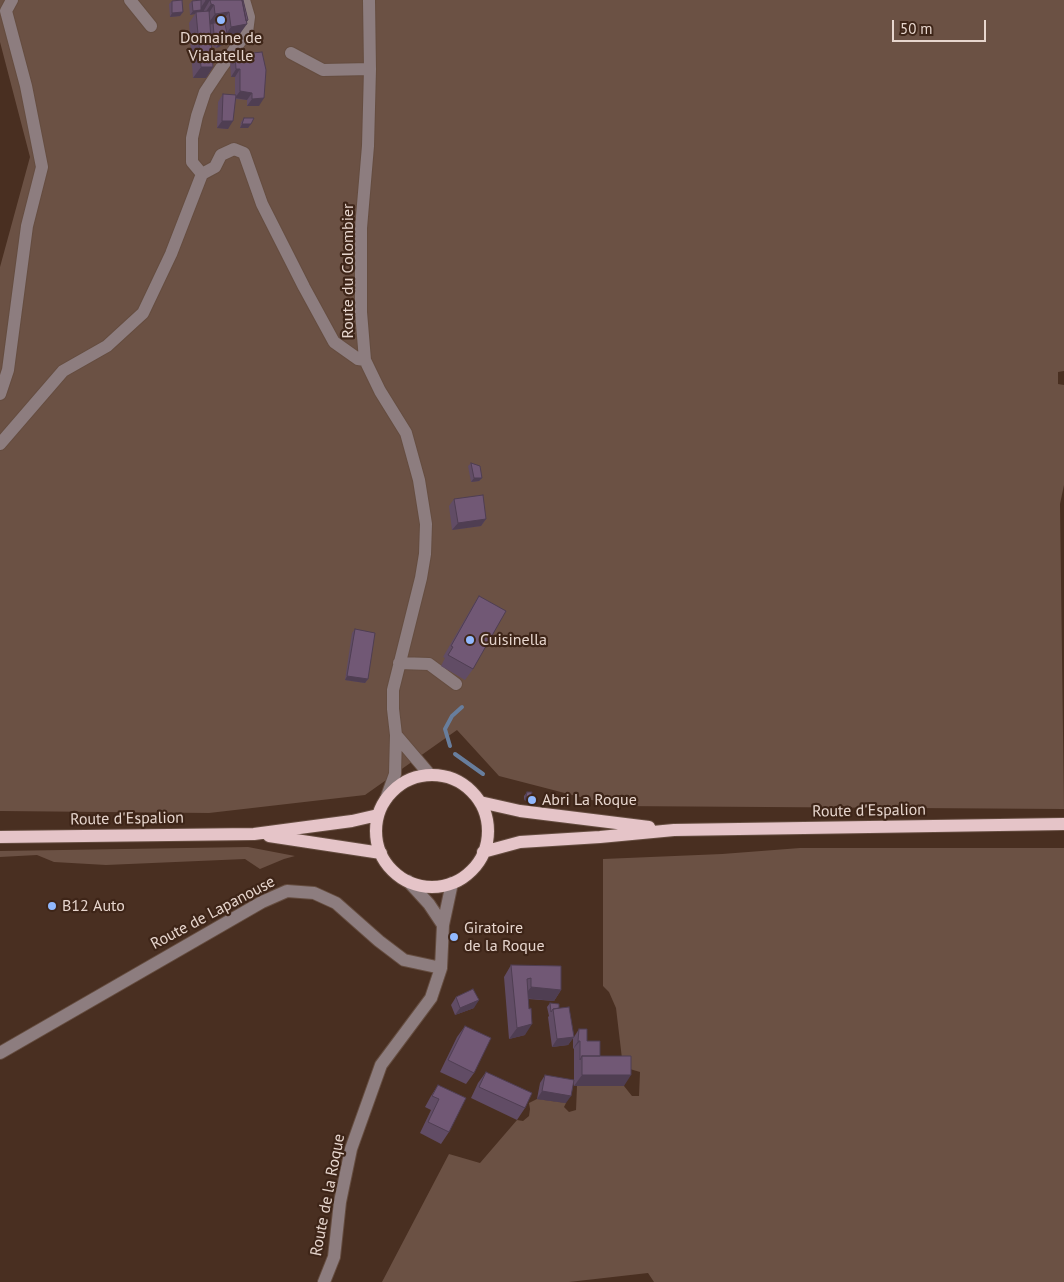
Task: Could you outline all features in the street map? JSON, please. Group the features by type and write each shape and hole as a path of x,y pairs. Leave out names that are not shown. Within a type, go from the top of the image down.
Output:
{"main road":[{"path":"430,775 440,775 467,787 480,802 488,832 483,852 471,871 452,883 430,886 408,881 392,870 381,853 376,834 378,815 386,799 393,791 406,782 420,776 430,775"},
{"name":"Route d'Espalion","path":"480,802 520,811 674,830"},
{"name":"Route d'Espalion","path":"0,837 254,834 352,821 378,815"},
{"name":"Route d'Espalion","path":"483,852 520,842 674,830 1064,824"},
{"name":"Route d'Espalion","path":"254,834 381,853"}],"street":[{"path":"0,394 8,370 27,226 42,167 26,86 6,11 12,0"},
{"path":"130,0 151,26"},
{"path":"202,174 192,162 192,138 197,116 205,92 247,32 249,17 244,0"},
{"name":"Route du Colombier","path":"369,0 368,146 361,228 360,312 365,360 380,391 406,433 419,480 426,524 425,554 421,578 394,690 395,774 386,799"},
{"path":"291,53 323,70 370,68"},
{"path":"0,444 64,371 108,346 143,313 171,254 202,174 215,167 221,154 234,149 244,153 262,204 334,342 358,359 365,360"},
{"path":"400,663 429,664 456,684"},
{"path":"396,735 430,775"},
{"path":"408,881 429,904 443,925"},
{"name":"Route de la Roque","path":"324,1282 334,1257 340,1202 350,1149 382,1065 431,998 441,968 443,925 452,883"},
{"name":"Route de Lapanouse","path":"0,1053 254,906 287,891 314,892 336,903 404,960 441,968"}],"shaded area":[{"path":"0,0 1064,0 1064,371 1058,372 1058,384 1064,385 1064,485 1060,504 1064,809 615,806 499,776 457,730 365,795 209,813 0,811 0,267 30,157 0,42"},
{"path":"248,847 295,856 260,869 245,859 106,865 54,862 37,855 0,857 0,851"},
{"path":"800,848 1064,848 1064,1282 654,1282 648,1273 569,1282 382,1282 449,1154 480,1163 517,1120 523,1121 529,1116 529,1103 537,1099 566,1103 564,1107 569,1112 576,1110 577,1086 624,1086 632,1096 639,1096 640,1072 623,1067 616,1008 609,992 603,986 603,859 722,854"}],"building":[{"path":"182,0 183,12 172,13 172,1"},
{"path":"201,0 201,10 193,11 192,1"},
{"path":"210,0 242,0 247,24 231,27 229,12 215,14 214,5 211,4"},
{"path":"242,0 248,20 246,21"},
{"path":"209,11 213,67 201,67 196,12"},
{"path":"223,16 228,37 225,40 218,38 217,34 214,34 213,23 219,23 218,17"},
{"path":"262,52 266,70 264,98 252,99 252,93 240,91 240,69 236,69 235,55"},
{"path":"223,94 236,95 233,121 222,121"},
{"path":"244,118 254,118 251,124 242,124"},
{"path":"471,463 480,466 482,478 474,478"},
{"path":"483,495 486,519 458,523 454,499"},
{"name":"Cuisinella","path":"479,596 506,611 473,669 448,655 453,647 451,646"},
{"path":"355,629 375,633 368,679 347,676"},
{"path":"527,792 532,792 531,797 526,796"},
{"path":"511,965 561,966 561,990 531,987 531,978 527,979 532,1024 517,1028"},
{"path":"473,989 479,1000 460,1008 456,997"},
{"path":"550,1003 559,1004 559,1008 553,1009 551,1012"},
{"path":"569,1007 574,1037 557,1039 553,1009"},
{"path":"465,1026 491,1038 474,1073 448,1060"},
{"path":"579,1029 587,1029 587,1041 600,1041 600,1056 582,1056 580,1060"},
{"path":"582,1056 631,1056 631,1075 582,1075"},
{"path":"486,1072 532,1093 525,1108 479,1087"},
{"path":"545,1075 574,1080 571,1096 542,1091"},
{"path":"438,1085 466,1098 449,1132 428,1122 439,1099 432,1096"}],"waterway":[{"path":"450,746 445,729 452,716 462,707"},
{"path":"455,754 483,774"}],"place":[{"name":"Domaine de Vialatelle","path":"221,20"},
{"name":"Cuisinella","path":"470,640"},
{"name":"Abri La Roque","path":"532,800"},
{"name":"B12 Auto","path":"52,906"},
{"name":"Giratoire de la Roque","path":"454,937"}]}
